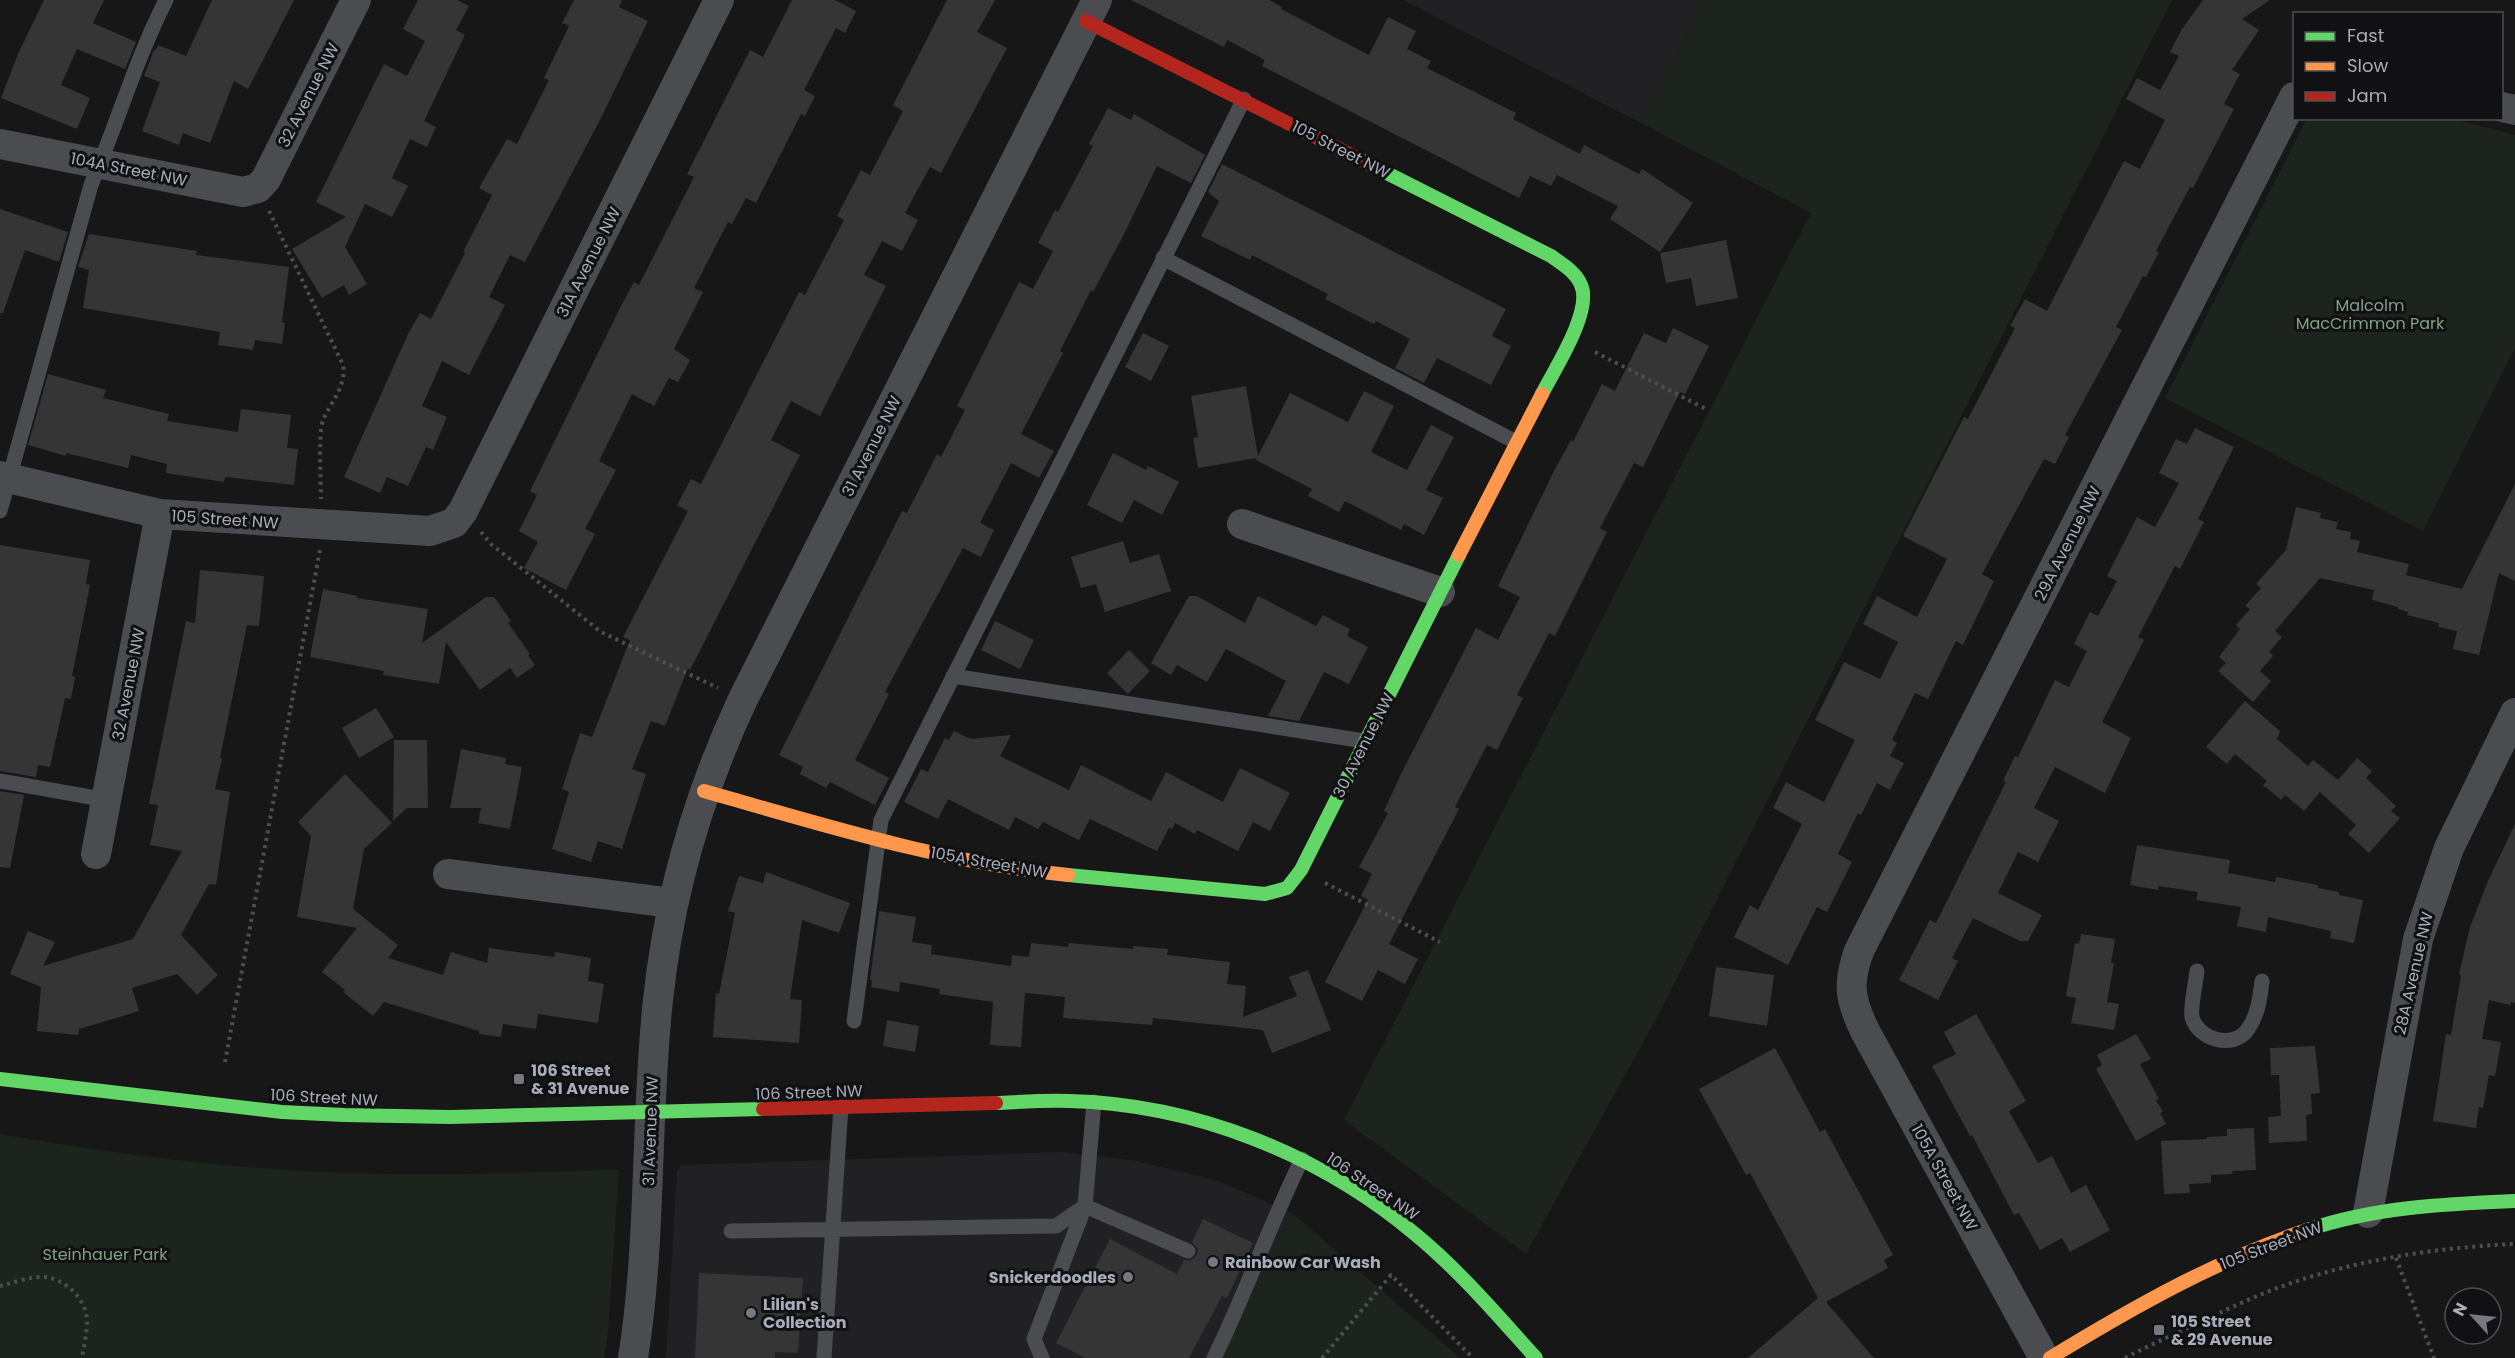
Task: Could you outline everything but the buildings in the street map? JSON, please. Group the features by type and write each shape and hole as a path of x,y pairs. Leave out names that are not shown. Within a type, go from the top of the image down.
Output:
{"street":[{"name":"32 Avenue NW","path":"258,188 266,179 356,0"},
{"name":"31A Avenue NW","path":"459,517 719,0"},
{"name":"105 Street NW","path":"1092,10 1244,99 1551,256 1578,277 1585,290"},
{"name":"31 Avenue NW","path":"633,1358 645,1262 658,1001 672,903 704,791 743,699 1092,10"},
{"name":"29A Avenue NW","path":"1851,994 1851,979 1860,951 2293,101"},
{"name":"104A Street NW","path":"0,144 243,192 258,188"},
{"name":"30 Avenue NW","path":"1280,892 1287,888 1301,870 1364,741 1570,339 1584,305 1585,290"},
{"name":"105 Street NW","path":"4,477 160,514 321,526 430,531 441,529 459,517"},
{"name":"32 Avenue NW","path":"96,854 160,514"},
{"path":"1242,524 1440,592"},
{"name":"28A Avenue NW","path":"2368,1213 2418,939 2449,848 2515,713"},
{"name":"105A Street NW","path":"704,791 927,852 1035,872 1265,894 1280,892"},
{"path":"447,874 672,903"},
{"name":"105A Street NW","path":"1851,994 1865,1031 2044,1358"},
{"name":"106 Street NW","path":"0,1079 292,1113 450,1117 1023,1102 1094,1102 1145,1109 1195,1120 1242,1135 1302,1159 1360,1192 1413,1232 1482,1296 1536,1358"},
{"name":"105 Street NW","path":"2050,1358 2144,1302 2211,1268 2276,1240 2368,1213 2515,1201"}],"lane":[{"path":"0,512 4,477 91,185 144,49 166,0"},
{"path":"854,1021 881,820 1244,99"},
{"path":"1164,258 1516,442"},
{"path":"953,676 1364,741"},
{"path":"0,781 107,800"},
{"path":"2197,971 2192,1016 2200,1030 2213,1039 2233,1040 2247,1032 2258,1011 2262,981"},
{"path":"1041,1358 1034,1339 1085,1206 1094,1102"},
{"path":"824,1358 841,1107"},
{"path":"1214,1358 1244,1277 1302,1159"},
{"path":"731,1231 1056,1226 1085,1206"},
{"path":"1085,1206 1188,1251"}],"path":[{"path":"258,188 343,365 343,382 322,423 321,506"},
{"path":"1570,339 1707,409"},
{"path":"459,517 601,632 743,699"},
{"path":"225,1062 320,546"},
{"path":"1301,870 1440,942"},
{"path":"2125,1358 2218,1313 2300,1280 2396,1258 2467,1246 2515,1244"},
{"path":"2396,1258 2434,1358"},
{"path":"1322,1358 1391,1275 1473,1358"},
{"path":"0,1286 41,1277 52,1278 70,1288 80,1301 87,1319 82,1358"}],"shaded area":[{"path":"1403,0 1705,0 1641,123"},
{"path":"1062,1152 1137,1161 1219,1181 1292,1213 1219,1358 666,1358 677,1171 681,1165"}],"green space":[{"path":"1705,0 2172,0 1661,1010 1526,1254 1344,1120 1811,213 1641,123"},
{"name":"Malcolm MacCrimmon Park","path":"2306,120 2458,120 2515,135 2515,348 2423,531 2165,398"},
{"name":"Steinhauer Park","path":"0,1134 173,1160 303,1171 449,1174 619,1169 608,1332 604,1358 0,1358"},
{"path":"1292,1213 1460,1358 1219,1358"}],"traffic: fast":[{"path":"1363,161 1551,256 1576,276 1583,296 1582,310 1563,356 1542,394"},
{"path":"1068,875 1265,894 1287,888 1301,870 1459,555"},
{"path":"0,1079 282,1112 344,1115 450,1117 763,1109"},
{"path":"996,1103 1069,1101 1116,1104 1163,1112 1209,1123 1297,1158 1378,1205 1432,1248 1463,1278 1536,1358"},
{"path":"2307,1230 2358,1216 2410,1208 2515,1201"}],"traffic: slow":[{"path":"1459,555 1542,394"},
{"path":"704,791 930,852 976,862 1068,875"},
{"path":"2050,1358 2112,1321 2207,1270 2307,1230"}],"traffic: jam":[{"path":"1086,21 1363,161"},
{"path":"763,1109 996,1103"}],"place":[{"name":"106 Street & 31 Avenue","path":"519,1079"},
{"name":"Rainbow Car Wash","path":"1213,1262"},
{"name":"Snickerdoodles","path":"1128,1277"},
{"name":"Lilian's Collection","path":"751,1313"},
{"name":"105 Street & 29 Avenue","path":"2159,1330"}]}
